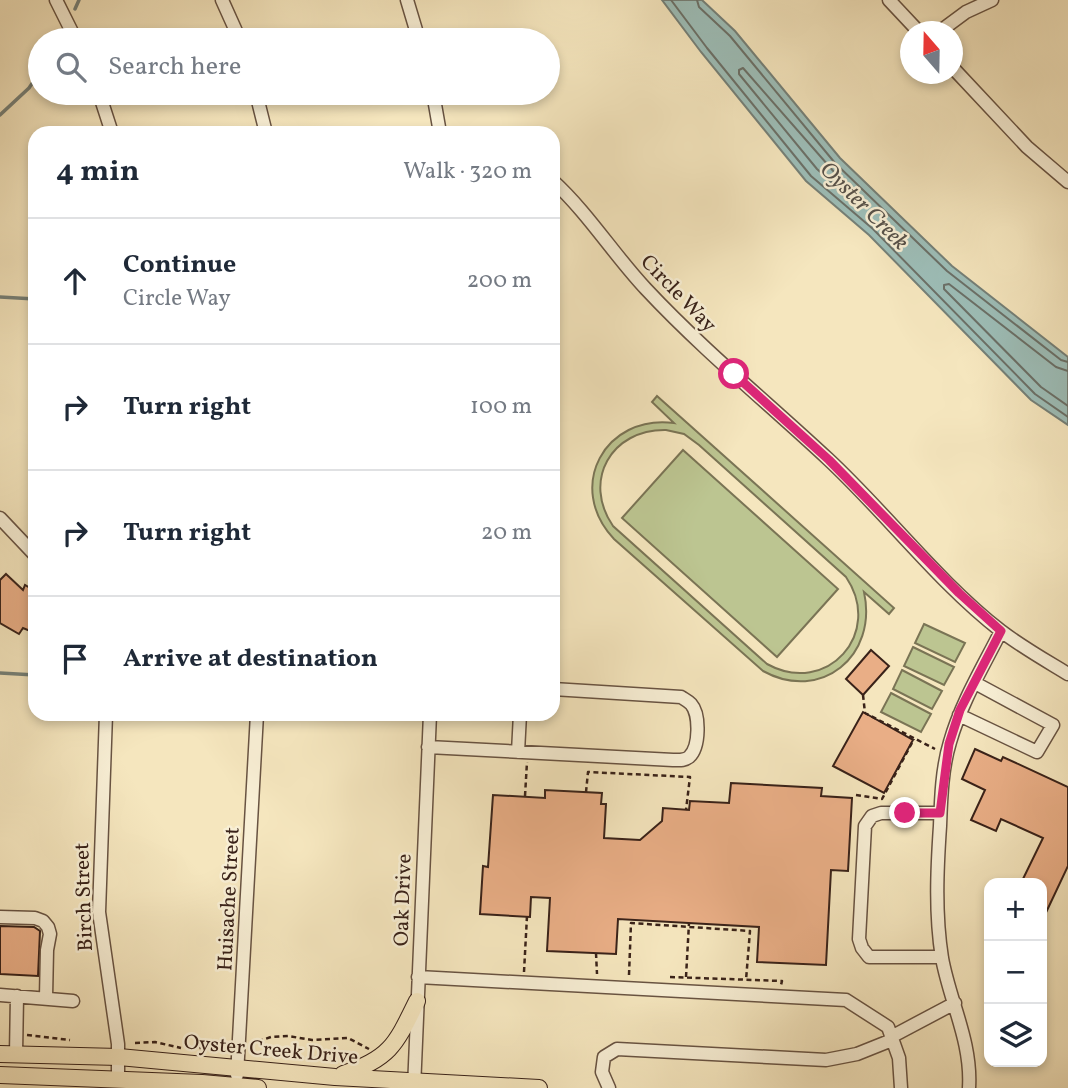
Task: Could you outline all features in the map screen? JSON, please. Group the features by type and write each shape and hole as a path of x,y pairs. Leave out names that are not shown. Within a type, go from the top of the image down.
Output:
{"main road":[{"path":"335,1077 378,1060 400,1037 417,1001"},
{"name":"Oyster Creek Drive","path":"8,1054 118,1051 414,1085 539,1088"},
{"name":"Oyster Creek Drive","path":"9,1079 258,1088"}],"street":[{"path":"56,0 70,28"},
{"path":"222,0 235,28"},
{"path":"407,0 415,28"},
{"path":"889,0 909,21"},
{"path":"954,21 992,0"},
{"path":"963,79 1027,147 1068,182"},
{"path":"103,105 110,126"},
{"path":"259,105 264,126"},
{"path":"435,105 439,126"},
{"name":"Circle Way","path":"560,188 647,290 829,460 959,593 1001,631 1068,674"},
{"path":"0,518 28,548"},
{"path":"969,1088 968,1059 942,957 936,914 940,813 947,755 959,715 1001,631"},
{"path":"959,715 1037,751 1053,725 975,683"},
{"path":"428,747 673,760 683,760 691,756 695,748 697,716 692,704 681,697 560,690"},
{"name":"Birch Street","path":"106,721 99,912 118,1051 109,1082"},
{"name":"Huisache Street","path":"236,1086 257,721"},
{"name":"Oak Drive","path":"414,1085 430,721"},
{"path":"521,721 523,752"},
{"path":"940,813 881,813 872,816 865,826 859,939 869,957 942,957"},
{"path":"0,917 35,918 44,921 48,927 50,934 46,997"},
{"path":"418,977 846,1000 888,1027 899,1058 901,1088"},
{"path":"0,995 73,1000"},
{"path":"8,1054 16,1034 18,996"},
{"path":"609,1088 601,1064 604,1057 617,1049 826,1060 858,1054 955,1003"}],"path":[{"path":"863,695 865,713 947,755"},
{"path":"856,795 882,799 914,738"},
{"path":"523,752 525,796"},
{"path":"586,792 588,772 690,778 686,810"},
{"path":"524,982 527,916"},
{"path":"640,976 629,975 631,923 750,931 746,980"},
{"path":"686,978 689,925"},
{"path":"596,953 595,974 606,975"},
{"path":"663,977 782,981"},
{"path":"16,1034 75,1041"},
{"path":"118,1051 155,1042 190,1049 288,1036 312,1040 348,1038 368,1048 378,1060"}],"green space":[{"path":"657,396 894,608 889,614 864,592 866,615 862,636 853,654 841,668 824,677 805,681 785,679 763,671 614,539 600,519 593,498 593,477 600,458 612,442 629,430 650,423 674,423 652,402","holes":["666,430 684,434 846,577 856,598 858,619 854,638 843,654 828,666 810,672 789,672 767,664 613,526 604,509 600,492 607,461 617,448 630,438 647,432"]},
{"path":"683,450 838,589 777,657 622,518"},
{"path":"924,624 965,643 955,662 915,643"},
{"path":"913,647 954,667 944,685 904,666"},
{"path":"902,670 942,691 932,709 893,689"},
{"path":"891,693 931,714 921,732 881,712"}],"water":[{"name":"Oyster Creek","path":"662,0 702,0 735,31 840,158 952,266 1068,357 1068,425 1031,400 869,235 806,181"}],"building":[{"path":"6,574 23,590 25,585 28,587 28,630 23,628 19,634 0,623 0,580"},
{"path":"871,650 889,666 863,695 846,679"},
{"path":"863,712 913,740 884,793 833,766"},
{"path":"975,749 1001,761 1003,757 1068,787 1068,866 1047,910 1047,878 1023,878 1043,838 1001,819 996,831 971,820 985,790 962,779"},
{"path":"731,783 822,788 821,796 852,798 848,871 831,870 826,965 757,962 759,927 618,919 616,954 547,951 550,898 531,897 530,917 480,914 483,866 488,867 493,795 545,798 545,790 602,793 601,804 606,804 604,838 640,840 662,821 663,808 689,810 690,801 729,803"},
{"path":"0,926 34,927 40,931 38,976 0,974"}],"waterway":[{"path":"75,9 79,0"},
{"path":"0,115 28,89"},
{"path":"0,297 28,299"},
{"path":"0,673 28,675"}],"route":[{"path":"734,374 829,460 959,593 1001,631 960,710 949,744 940,813 905,813"}]}
